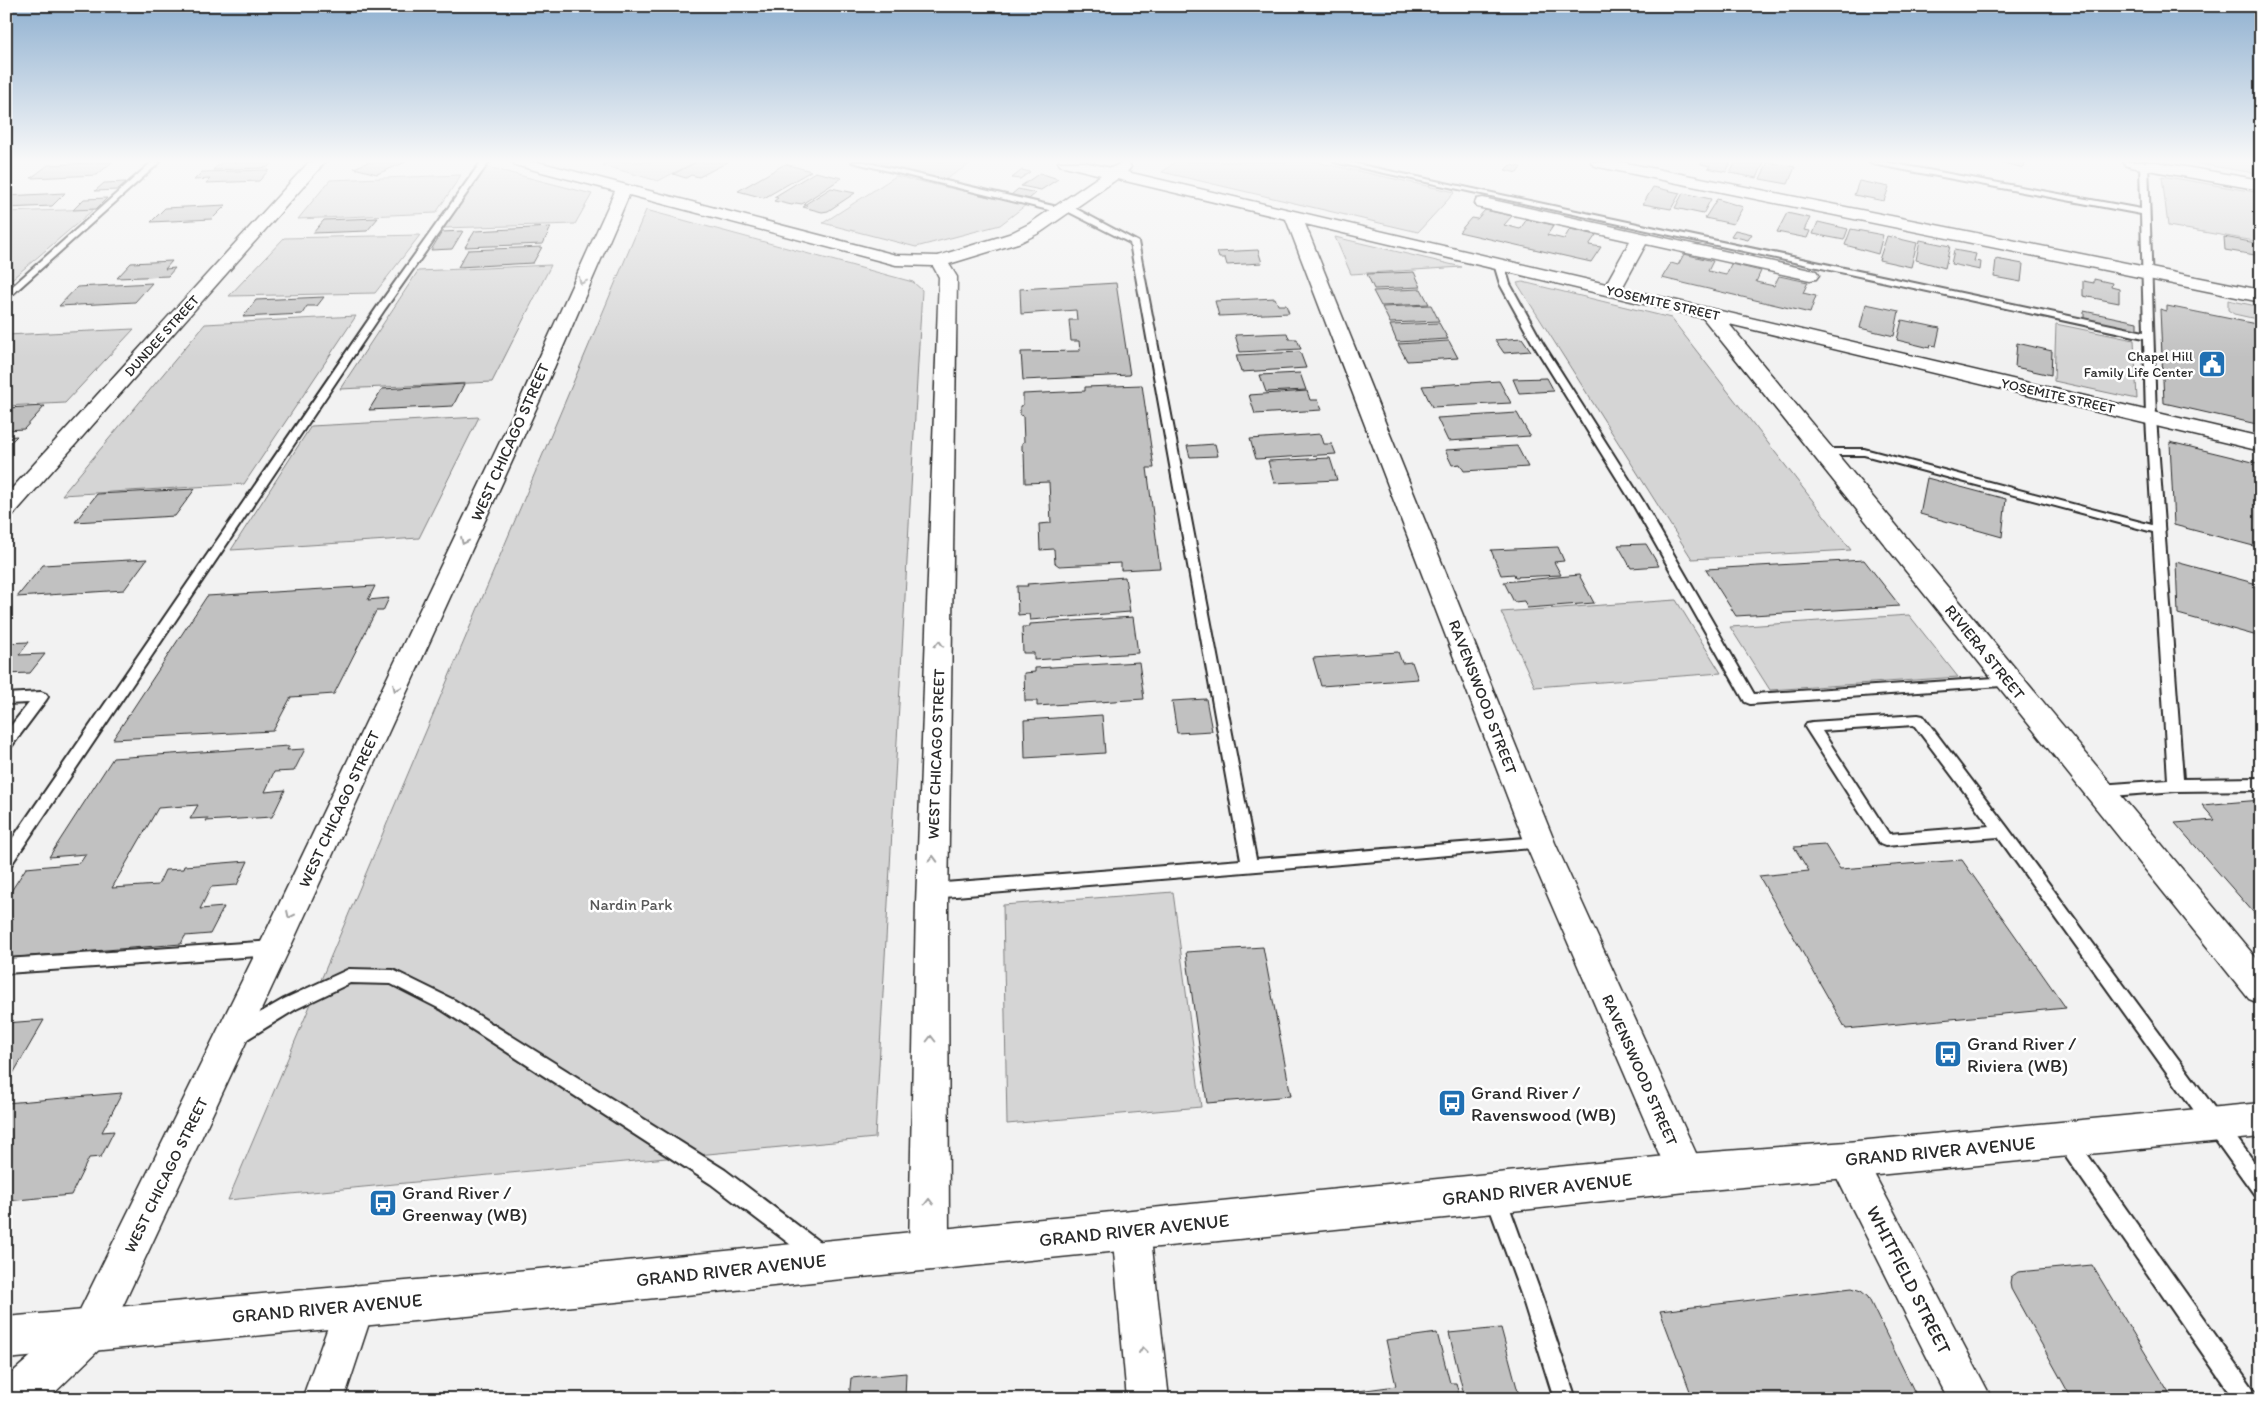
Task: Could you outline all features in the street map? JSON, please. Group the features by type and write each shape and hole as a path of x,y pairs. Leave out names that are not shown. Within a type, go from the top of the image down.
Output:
{"street":[{"name":"DUNDEE STREET","path":"6,509 258,228"},
{"name":"WEST CHICAGO STREET","path":"12,1399 32,1384 91,1330 274,948 530,400 606,228"},
{"path":"772,228 896,260 939,261 1016,238 1036,228"},
{"name":"RAVENSWOOD STREET","path":"1298,228 1540,843 1686,1173"},
{"name":"YOSEMITE STREET","path":"1346,228 2261,444"},
{"path":"1597,228 1810,275"},
{"path":"1922,228 2261,296"},
{"path":"1611,291 1641,237"},
{"name":"WEST CHICAGO STREET","path":"929,1250 932,891 948,278 939,261"},
{"name":"RIVIERA STREET","path":"1710,314 2261,989"},
{"name":"GRAND RIVER AVENUE","path":"6,1338 606,1283 1686,1173 2066,1140 2261,1120"},
{"name":"WHITFIELD STREET","path":"1847,1160 1971,1399"},
{"path":"1131,1230 1148,1399"},
{"path":"323,1399 355,1305"}],"lane":[{"path":"6,297 83,228"},
{"path":"6,861 380,308 438,228"},
{"path":"1104,228 1134,242 1250,866"},
{"path":"1644,228 2149,336"},
{"path":"2145,228 2151,418 2176,785"},
{"path":"1499,264 1504,284 1537,342 1637,501 1750,699 2010,682"},
{"path":"1822,452 1864,452 2158,530"},
{"path":"6,699 41,697 6,743"},
{"path":"2002,831 1885,840 1812,727 1918,720 2002,831 2214,1125 2261,1187"},
{"path":"2099,791 2176,785 2261,784"},
{"path":"932,891 1540,843"},
{"path":"6,966 274,948"},
{"path":"231,1039 290,1004 349,976 393,977 448,1005 718,1177 827,1260"},
{"path":"2066,1140 2248,1399"},
{"path":"1494,1194 1532,1296 1565,1399"}],"green space":[{"path":"6,228 72,228 6,284"},
{"name":"Nardin Park","path":"639,228 711,228 913,282 922,290 875,1138 228,1200"},
{"path":"841,228 990,228 916,247"},
{"path":"1399,228 1422,228 1418,232"},
{"path":"2177,228 2261,228 2261,242"},
{"path":"420,235 375,293 229,296 284,238"},
{"path":"1335,237 1462,267 1351,274"},
{"path":"551,265 492,382 340,389 418,271"},
{"path":"1523,282 1671,318 1851,550 1692,559 1517,283"},
{"path":"2228,300 2261,307 2261,320 2234,314 2228,310"},
{"path":"356,316 244,484 62,495 205,324"},
{"path":"2056,324 2134,340 2137,399 2054,381"},
{"path":"134,329 65,403 6,406 6,335"},
{"path":"479,417 419,538 231,550 311,426"},
{"path":"1676,600 1721,673 1535,687 1501,612"},
{"path":"1909,615 1958,677 1770,690 1730,627"},
{"path":"1173,892 1201,1107 1007,1124 1003,905"}],"building":[{"path":"318,228 370,228 367,231 313,233"},
{"path":"551,228 543,244 465,247 475,231"},
{"path":"1463,228 1552,228 1547,235 1564,239 1570,229 1596,235 1589,245 1601,247 1591,262 1459,232"},
{"path":"1779,228 1805,228 1804,230 1810,231 1807,238 1777,232"},
{"path":"1816,228 1848,229 1844,240 1813,234"},
{"path":"1851,229 1883,235 1878,254 1845,245"},
{"path":"1735,230 1752,234 1748,240 1731,236"},
{"path":"463,231 452,249 431,250 442,232"},
{"path":"1887,236 1917,243 1911,267 1879,260"},
{"path":"2224,237 2261,244 2261,256 2225,250"},
{"path":"1920,240 1950,246 1945,268 1916,260"},
{"path":"542,247 533,263 458,267 468,250"},
{"path":"1258,250 1262,263 1227,265 1225,258 1219,258 1217,252"},
{"path":"1954,250 1976,254 1974,261 1981,262 1980,270 1951,264"},
{"path":"1684,254 1713,261 1708,271 1726,275 1731,264 1761,271 1756,282 1774,286 1779,276 1808,282 1803,293 1816,296 1810,313 1662,278 1671,263 1678,265"},
{"path":"1996,259 2023,264 2021,282 1994,277"},
{"path":"172,261 165,269 175,268 168,276 117,278 131,263"},
{"path":"1414,272 1421,287 1374,289 1367,274"},
{"path":"2094,279 2112,283 2111,287 2119,289 2119,303 2083,296 2083,281 2094,283"},
{"path":"152,283 135,302 59,306 77,287"},
{"path":"1116,283 1130,375 1023,380 1021,352 1080,351 1079,341 1071,341 1069,320 1077,320 1076,310 1021,314 1020,289"},
{"path":"1421,289 1429,304 1381,306 1373,291"},
{"path":"324,297 317,306 307,306 302,314 243,317 256,300"},
{"path":"1275,298 1278,305 1286,305 1289,313 1219,316 1215,301"},
{"path":"1866,304 1899,311 1894,336 1860,328"},
{"path":"1431,305 1439,321 1390,323 1382,307"},
{"name":"Chapel Hill Family Life Center","path":"2167,306 2261,325 2261,425 2164,403 2160,309 2167,311"},
{"path":"2084,311 2137,322 2137,332 2084,320"},
{"path":"1902,320 1940,328 1936,346 1931,345 1930,348 1897,340"},
{"path":"1439,323 1448,339 1397,342 1390,325"},
{"path":"1287,333 1289,339 1297,339 1301,349 1240,352 1235,335"},
{"path":"1522,338 1531,351 1504,353 1495,340"},
{"path":"1449,341 1458,358 1407,361 1398,344"},
{"path":"2017,343 2052,351 2051,375 2015,367"},
{"path":"1300,352 1306,368 1241,372 1236,355"},
{"path":"1300,373 1306,390 1266,392 1260,375"},
{"path":"1547,378 1554,391 1519,393 1513,379"},
{"path":"1499,381 1511,403 1432,407 1422,386"},
{"path":"464,384 453,406 369,410 382,389"},
{"path":"1142,385 1154,468 1147,468 1160,568 1121,570 1121,563 1059,566 1055,563 1054,549 1040,550 1039,524 1051,523 1049,482 1025,483 1024,452 1022,450 1022,443 1024,442 1023,416 1020,415 1020,406 1023,405 1023,394 1085,391 1085,387"},
{"path":"1307,391 1310,400 1318,400 1322,410 1255,414 1249,395"},
{"path":"45,406 24,429 6,430 6,408"},
{"path":"1517,413 1530,436 1448,441 1437,418"},
{"path":"1321,434 1324,444 1332,444 1336,454 1256,459 1250,439"},
{"path":"17,436 6,447 6,437"},
{"path":"2170,442 2261,464 2261,548 2174,525"},
{"path":"1215,444 1218,456 1190,457 1187,446"},
{"path":"1517,446 1528,467 1464,471 1460,464 1452,465 1445,450"},
{"path":"1330,458 1337,480 1274,483 1268,461"},
{"path":"1927,478 2006,499 2002,537 1920,514"},
{"path":"195,489 175,516 75,522 97,494"},
{"path":"1646,544 1659,566 1631,568 1618,545"},
{"path":"1558,547 1564,561 1554,562 1561,575 1515,577 1514,574 1501,575 1491,550"},
{"path":"147,559 124,590 17,597 43,565"},
{"path":"1864,560 1900,606 1736,616 1706,569"},
{"path":"2176,562 2261,585 2261,637 2178,614"},
{"path":"1579,575 1594,603 1527,608 1524,601 1514,602 1504,582"},
{"path":"1125,577 1130,612 1030,620 1029,614 1018,615 1017,586"},
{"path":"375,586 368,600 389,598 383,611 376,611 334,694 291,697 273,731 113,739 207,596"},
{"path":"1133,617 1138,653 1034,660 1034,653 1023,653 1022,627 1030,627 1030,624"},
{"path":"29,642 19,655 45,654 30,673 6,674 6,643"},
{"path":"1398,652 1402,663 1412,662 1418,679 1321,686 1313,658"},
{"path":"1139,662 1144,699 1037,706 1037,701 1025,701 1024,673 1035,672 1035,668"},
{"path":"1206,699 1212,731 1177,733 1172,701"},
{"path":"1102,715 1105,753 1025,758 1024,720"},
{"path":"289,746 287,750 305,749 294,771 274,772 265,792 285,790 272,817 206,821 208,818 190,819 198,805 158,808 112,888 158,885 165,870 183,869 184,866 248,861 237,885 211,887 200,909 224,907 210,934 185,936 181,944 6,958 6,899 26,868 80,863 86,854 49,857 113,758"},
{"path":"2261,800 2261,921 2175,823 2215,820 2202,805"},
{"path":"1825,845 1840,869 1962,860 2066,1008 1846,1029 1759,876 1809,871 1794,847"},
{"path":"1263,947 1291,1096 1207,1103 1186,952"},
{"path":"44,1020 6,1086 6,1023"},
{"path":"122,1093 102,1132 114,1131 101,1157 89,1158 71,1195 6,1201 6,1103"},
{"path":"2092,1265 2173,1399 2072,1399 2011,1289 2010,1283 2011,1277 2018,1272"},
{"path":"1852,1288 1861,1291 1868,1297 1918,1399 1693,1399 1660,1311"},
{"path":"1501,1328 1520,1399 1465,1399 1449,1333"},
{"path":"1437,1333 1450,1383 1456,1383 1460,1399 1344,1399 1343,1393 1396,1386 1386,1340"},
{"path":"906,1373 905,1399 849,1399 851,1378"},
{"path":"738,1392 737,1399 669,1399"}],"place":[{"name":"Chapel Hill Family Life Center","path":"2212,364"},
{"name":"Grand River / Riviera (WB)","path":"1948,1054"},
{"name":"Grand River / Ravenswood (WB)","path":"1452,1103"},
{"name":"Grand River / Greenway (WB)","path":"383,1203"}]}
